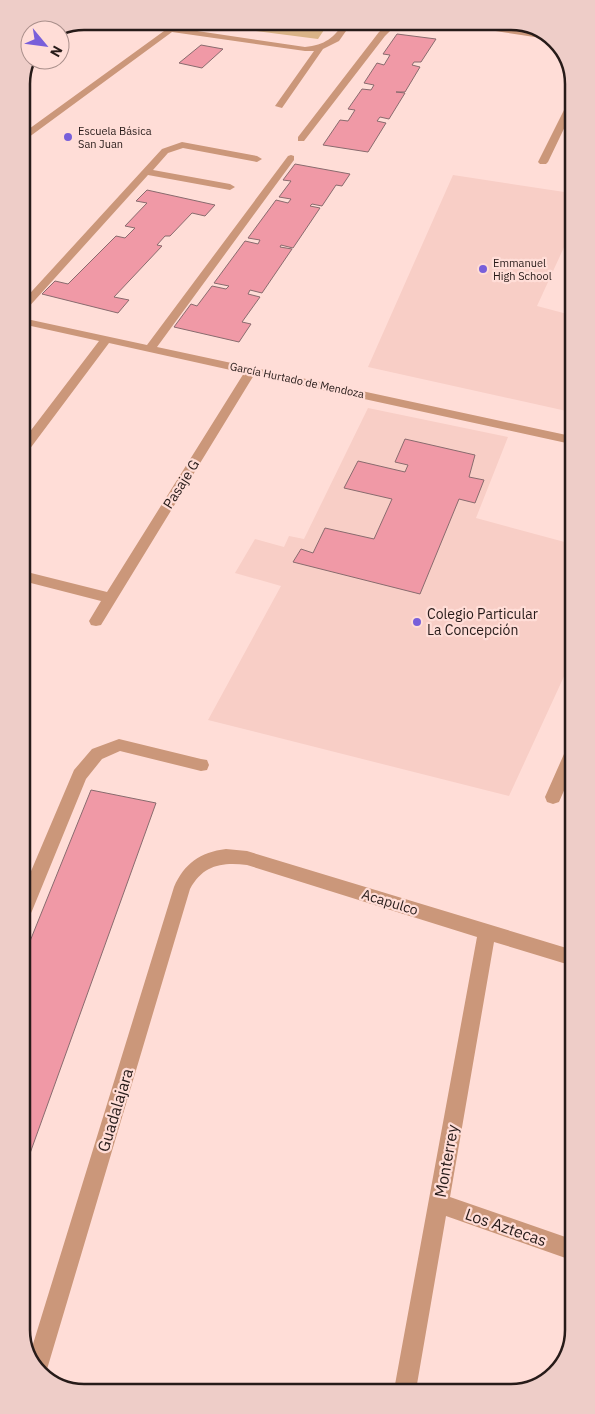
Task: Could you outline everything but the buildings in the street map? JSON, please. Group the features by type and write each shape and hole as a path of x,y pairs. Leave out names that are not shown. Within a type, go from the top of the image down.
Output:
{"street":[{"path":"30,132 170,30 297,49 320,48 337,40 343,30"},
{"path":"301,139 386,30"},
{"path":"497,30 535,36"},
{"path":"278,106 320,48"},
{"path":"543,162 565,116"},
{"path":"30,299 166,151 182,145 258,159"},
{"path":"150,348 291,158"},
{"path":"146,172 230,187"},
{"name":"García Hurtado de Mendoza","path":"30,323 565,438"},
{"path":"30,440 106,339"},
{"name":"Pasaje G","path":"96,621 251,370"},
{"path":"30,578 110,598"},
{"path":"30,894 80,775 97,754 119,745 201,764"},
{"path":"553,797 565,770"},
{"name":"Acapulco","path":"207,860 233,855 247,858 565,956"},
{"name":"Guadalajara","path":"39,1360 182,887 188,876 207,860"},
{"name":"Monterrey","path":"406,1384 487,932"},
{"name":"Los Aztecas","path":"439,1203 565,1248"}],"shaded area":[{"path":"248,30 324,30 318,39"},
{"name":"Emmanuel High School","path":"453,175 565,192 565,245 537,306 565,313 565,411 368,367"},
{"name":"Colegio Particular La Concepción","path":"368,408 508,437 476,518 565,542 565,674 509,796 208,720 281,586 235,573 255,539 284,547 289,536 304,539"}],"place":[{"name":"Escuela Básica San Juan","path":"68,137"},
{"name":"Emmanuel High School","path":"483,269"},
{"name":"Colegio Particular La Concepción","path":"417,622"}]}
